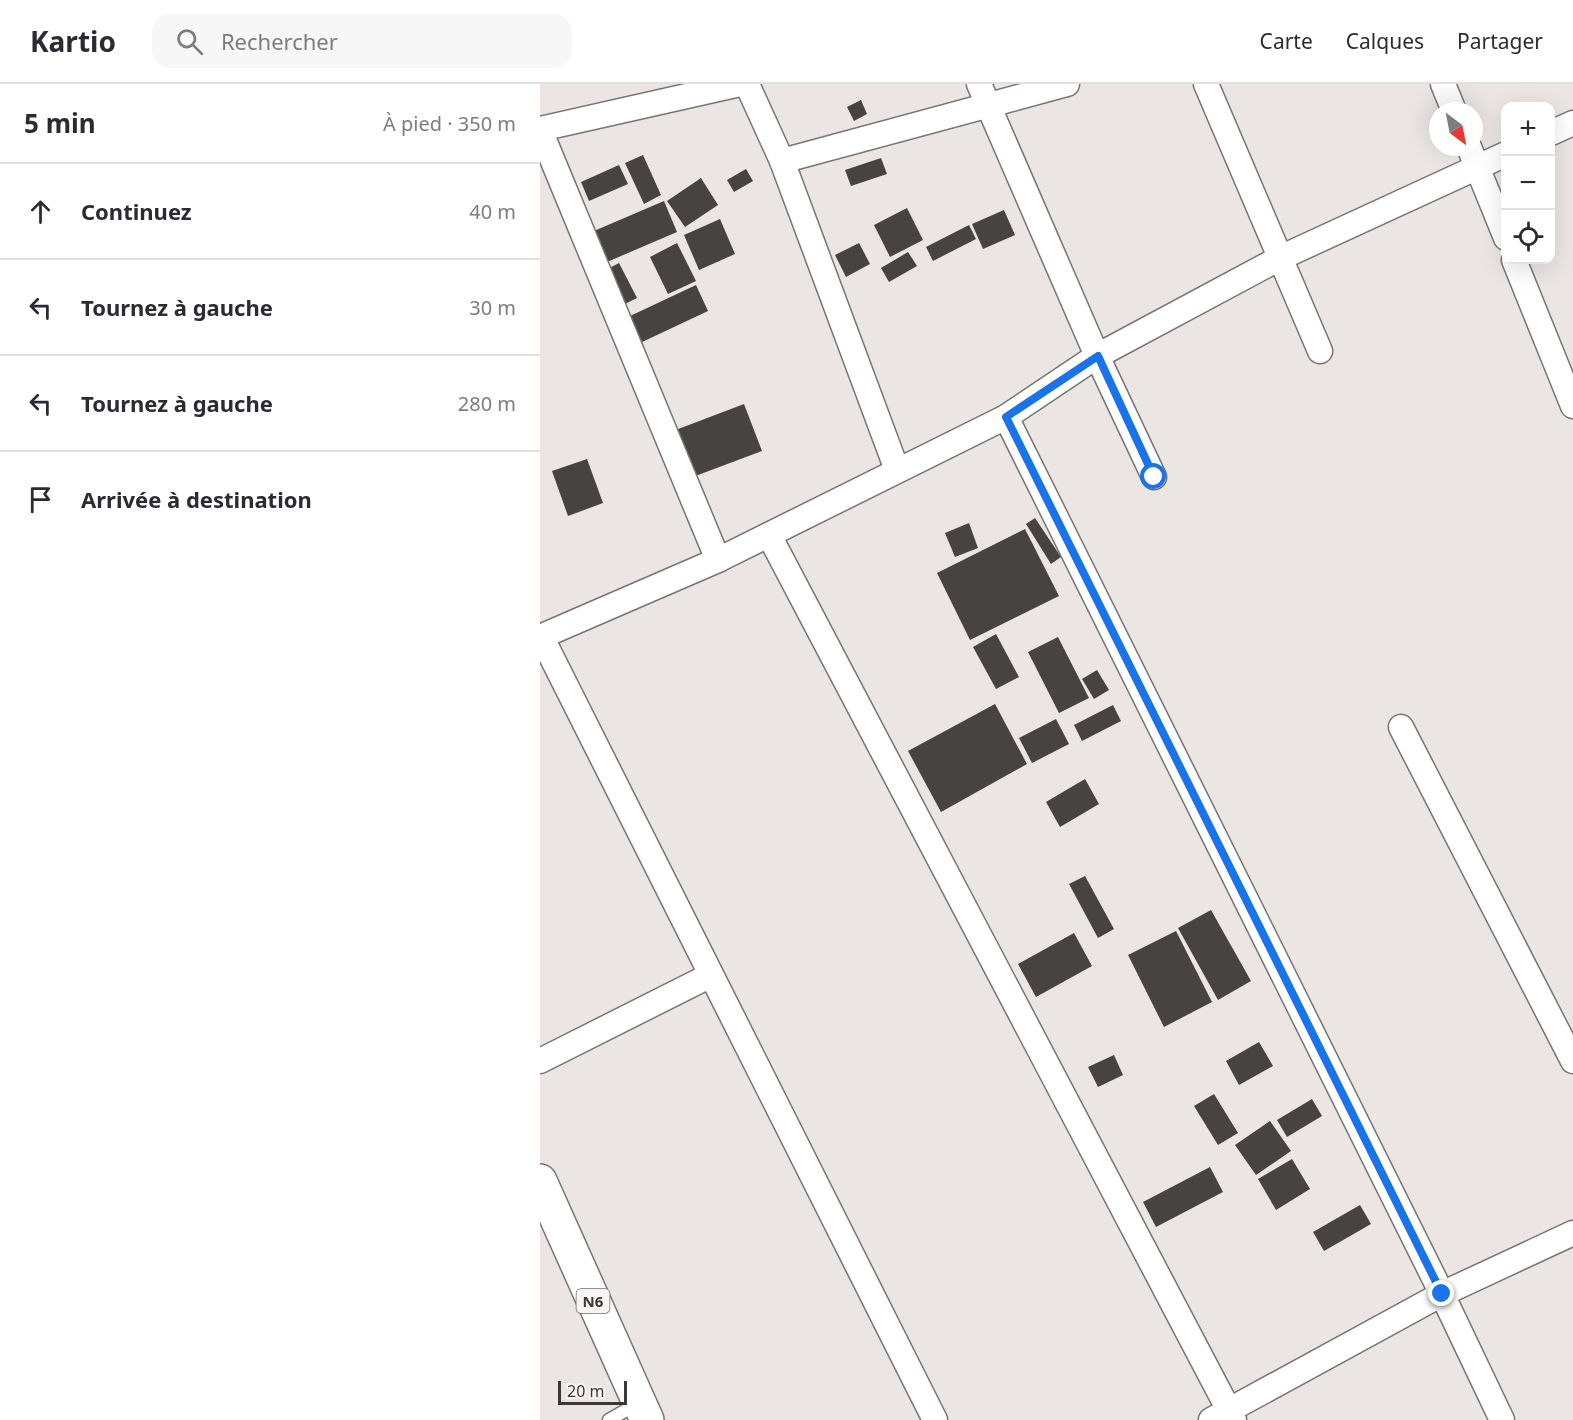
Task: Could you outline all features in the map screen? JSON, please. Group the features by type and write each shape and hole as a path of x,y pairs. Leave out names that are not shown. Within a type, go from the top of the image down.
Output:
{"highway":[{"name":"N6","path":"540,1181 643,1412"}],"street":[{"path":"718,560 540,130 740,84"},
{"path":"747,84 782,161 897,470"},
{"path":"978,84 1154,477"},
{"path":"782,161 1067,84"},
{"path":"1206,84 1320,351"},
{"path":"1443,84 1450,102"},
{"path":"1555,131 1573,123"},
{"path":"935,1420 541,637 718,560 1006,417 1098,356 1280,258 1473,157 1501,154"},
{"path":"1473,157 1501,226"},
{"path":"1516,264 1573,406"},
{"path":"1006,417 1442,1294 1502,1420"},
{"path":"769,535 1225,1417 1442,1294 1573,1233"},
{"path":"1401,728 1573,1061"},
{"path":"540,1061 711,975"}],"lane":[{"path":"609,1420 643,1412"}],"building":[{"path":"861,100 867,114 854,121 847,107"},
{"path":"643,155 661,195 644,204 625,163"},
{"path":"881,158 887,174 851,186 845,170"},
{"path":"619,165 628,184 589,201 581,182"},
{"path":"746,169 753,181 734,192 727,180"},
{"path":"701,178 718,205 685,227 667,201"},
{"path":"664,201 677,232 607,262 594,231"},
{"path":"907,208 923,240 890,257 874,225"},
{"path":"1004,210 1015,235 983,249 972,224"},
{"path":"720,219 735,254 699,270 684,235"},
{"path":"969,225 976,239 933,261 926,247"},
{"path":"677,243 696,281 668,294 650,257"},
{"path":"859,243 870,264 846,277 835,255"},
{"path":"908,252 917,266 889,282 881,268"},
{"path":"619,263 637,298 619,307 602,272"},
{"path":"696,285 708,311 640,343 628,317"},
{"path":"744,404 762,451 690,478 673,431"},
{"path":"587,459 603,503 568,516 552,471"},
{"path":"1035,518 1061,557 1051,564 1026,524"},
{"path":"969,523 978,548 955,557 945,533"},
{"path":"1025,529 1059,596 970,640 937,573"},
{"path":"996,634 1019,677 996,689 973,647"},
{"path":"1058,637 1089,698 1059,713 1028,652"},
{"path":"1097,670 1109,690 1094,699 1082,679"},
{"path":"995,704 1027,764 941,812 908,751"},
{"path":"1113,705 1121,721 1082,741 1074,725"},
{"path":"1056,719 1069,744 1032,763 1019,738"},
{"path":"1085,779 1099,804 1060,827 1046,802"},
{"path":"1085,876 1114,929 1098,938 1069,884"},
{"path":"1211,910 1251,981 1218,1000 1178,928"},
{"path":"1176,931 1212,1002 1164,1027 1128,955"},
{"path":"1074,933 1092,966 1036,997 1018,964"},
{"path":"1259,1042 1273,1066 1239,1085 1226,1061"},
{"path":"1114,1055 1123,1075 1098,1087 1088,1067"},
{"path":"1214,1094 1238,1133 1218,1145 1194,1106"},
{"path":"1312,1099 1322,1116 1287,1137 1277,1120"},
{"path":"1270,1121 1291,1151 1256,1175 1235,1145"},
{"path":"1292,1159 1310,1189 1276,1210 1258,1179"},
{"path":"1210,1167 1223,1192 1156,1227 1143,1202"},
{"path":"1360,1205 1371,1224 1324,1251 1313,1232"}],"route":[{"path":"1154,477 1098,356 1006,417 1442,1294"}]}
